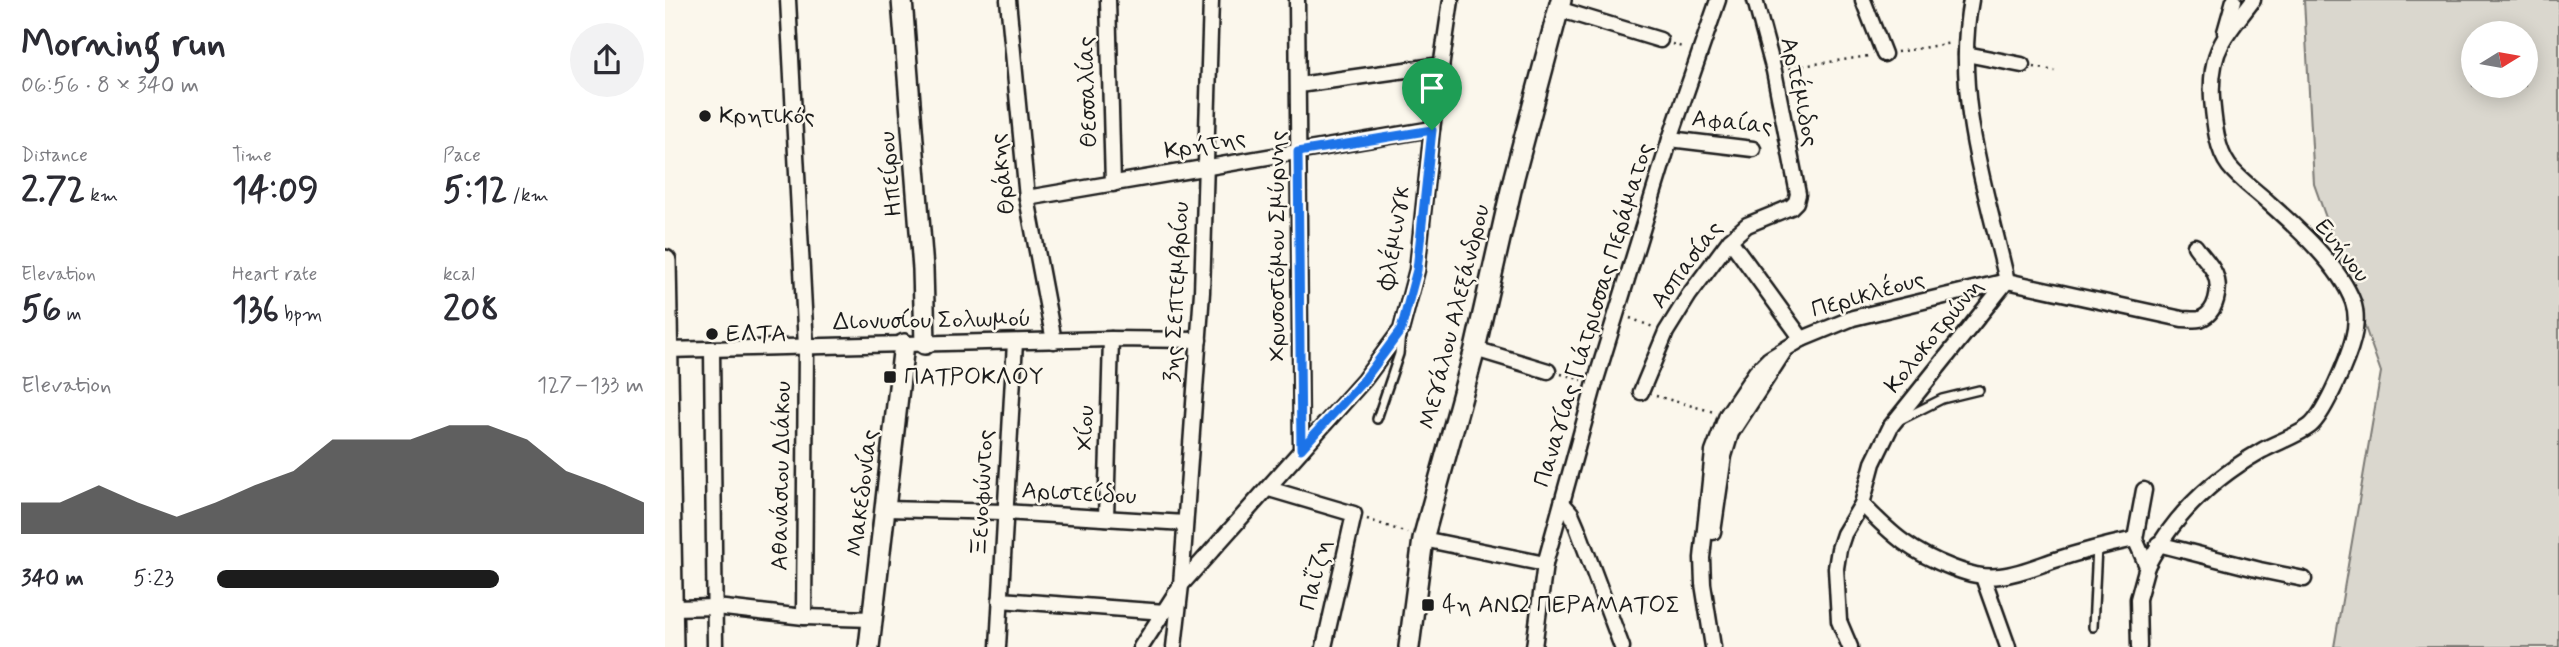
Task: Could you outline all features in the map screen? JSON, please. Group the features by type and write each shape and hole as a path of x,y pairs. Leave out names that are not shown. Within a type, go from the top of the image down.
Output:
{"main road":[{"path":"665,261 672,647"}],"street":[{"name":"Αθανάσιου Διάκου","path":"788,0 806,347 804,617"},
{"name":"Ηπείρου","path":"902,0 923,269 925,344"},
{"name":"Θράκης","path":"1008,0 1027,198 1055,341"},
{"name":"Θεσσαλίας","path":"1108,0 1113,184"},
{"name":"3ης Σεπτεμβρίου","path":"1177,646 1199,340 1211,0"},
{"name":"Χρυσοστόμου Σμύρνης","path":"1297,0 1301,449"},
{"name":"Φλέμινγκ","path":"1141,647 1181,585 1364,380 1401,330 1417,270 1432,130 1451,0"},
{"name":"Παναγίας Γιάτρισσας Περάματος","path":"1534,647 1545,564 1595,383 1670,139 1718,0"},
{"name":"Αρτέμιδος","path":"1755,0 1774,71 1798,194"},
{"path":"1863,0 1884,54"},
{"name":"Κολοκοτρώνη","path":"1850,647 1839,621 1836,568 1844,534 1862,504 1873,463 1891,426 2007,281 1969,118 1966,48 1971,0"},
{"path":"2221,44 2234,0"},
{"name":"Ευήνου","path":"2139,647 2138,599 2147,566 2158,544 2184,511 2223,474 2312,424 2320,414 2348,358 2356,321 2354,304 2343,282 2285,216 2227,164 2213,115 2211,76 2221,44 2253,0"},
{"path":"1559,4 1660,40"},
{"name":"Μεγάλου Αλεξάνδρου","path":"1409,647 1423,539 1475,349 1514,177 1559,4"},
{"path":"1966,48 2022,65"},
{"path":"1299,85 1441,65"},
{"name":"Κρήτης","path":"1027,198 1432,130"},
{"name":"Αφαίας","path":"1670,139 1753,149"},
{"name":"Ασπασίας","path":"1641,392 1666,332 1689,295 1730,240 1747,225 1791,207 1798,194"},
{"path":"1730,240 1802,339"},
{"name":"Περικλέους","path":"1713,647 1703,584 1706,506 1713,452 1727,415 1764,363 1802,339 1853,318 2007,281 2182,319 2199,319 2208,314 2216,301 2218,284 2214,271 2195,246"},
{"name":"Χίου","path":"1106,518 1111,340"},
{"name":"Διονυσίου Σολωμού","path":"666,350 1199,340"},
{"name":"Ξενοφώντος","path":"998,647 1014,342"},
{"name":"Μακεδονίας","path":"869,647 904,344"},
{"path":"712,349 715,647"},
{"path":"1475,349 1548,370"},
{"path":"1709,615 1713,586 1714,527 1724,456 1731,433 1742,414 1786,349"},
{"path":"1269,489 1354,514"},
{"path":"2144,490 2135,539 2147,566"},
{"path":"1562,503 1571,513 1577,527 1622,647"},
{"path":"1862,504 1909,548 1928,559 1983,577 2023,571 2097,547 2135,539"},
{"name":"Αριστείδου","path":"886,509 1004,512 1185,523"},
{"name":"Παΐζη","path":"1324,647 1354,514"},
{"path":"1423,539 1545,564"},
{"path":"2158,544 2304,579"},
{"path":"1983,577 2008,647"},
{"path":"1000,600 1165,612"},
{"path":"671,608 716,607 804,617 872,619"}],"lane":[{"path":"1377,419 1399,354 1401,330"},
{"path":"1891,426 1922,407 1979,390"},
{"path":"2093,627 2097,547"}],"path":[{"path":"1660,40 1699,52"},
{"path":"1774,71 1884,54 1966,48"},
{"path":"2022,65 2055,71"},
{"path":"1617,313 1666,332"},
{"path":"1548,370 1595,383"},
{"path":"1641,392 1727,415"},
{"path":"1354,514 1423,539"}],"shaded area":[{"path":"2304,0 2559,0 2559,647 2334,647 2381,372 2314,184"}],"place":[{"name":"Κρητικός","path":"705,116"},
{"name":"ΕΛΤΑ","path":"712,334"},
{"name":"ΠΑΤΡΟΚΛΟΥ","path":"890,377"},
{"name":"4η ΑΝΩ ΠΕΡΑΜΑΤΟΣ","path":"1428,605"}],"route":[{"path":"1432,130 1417,270 1401,330 1364,380 1301,449 1298,152 1432,130"}]}
